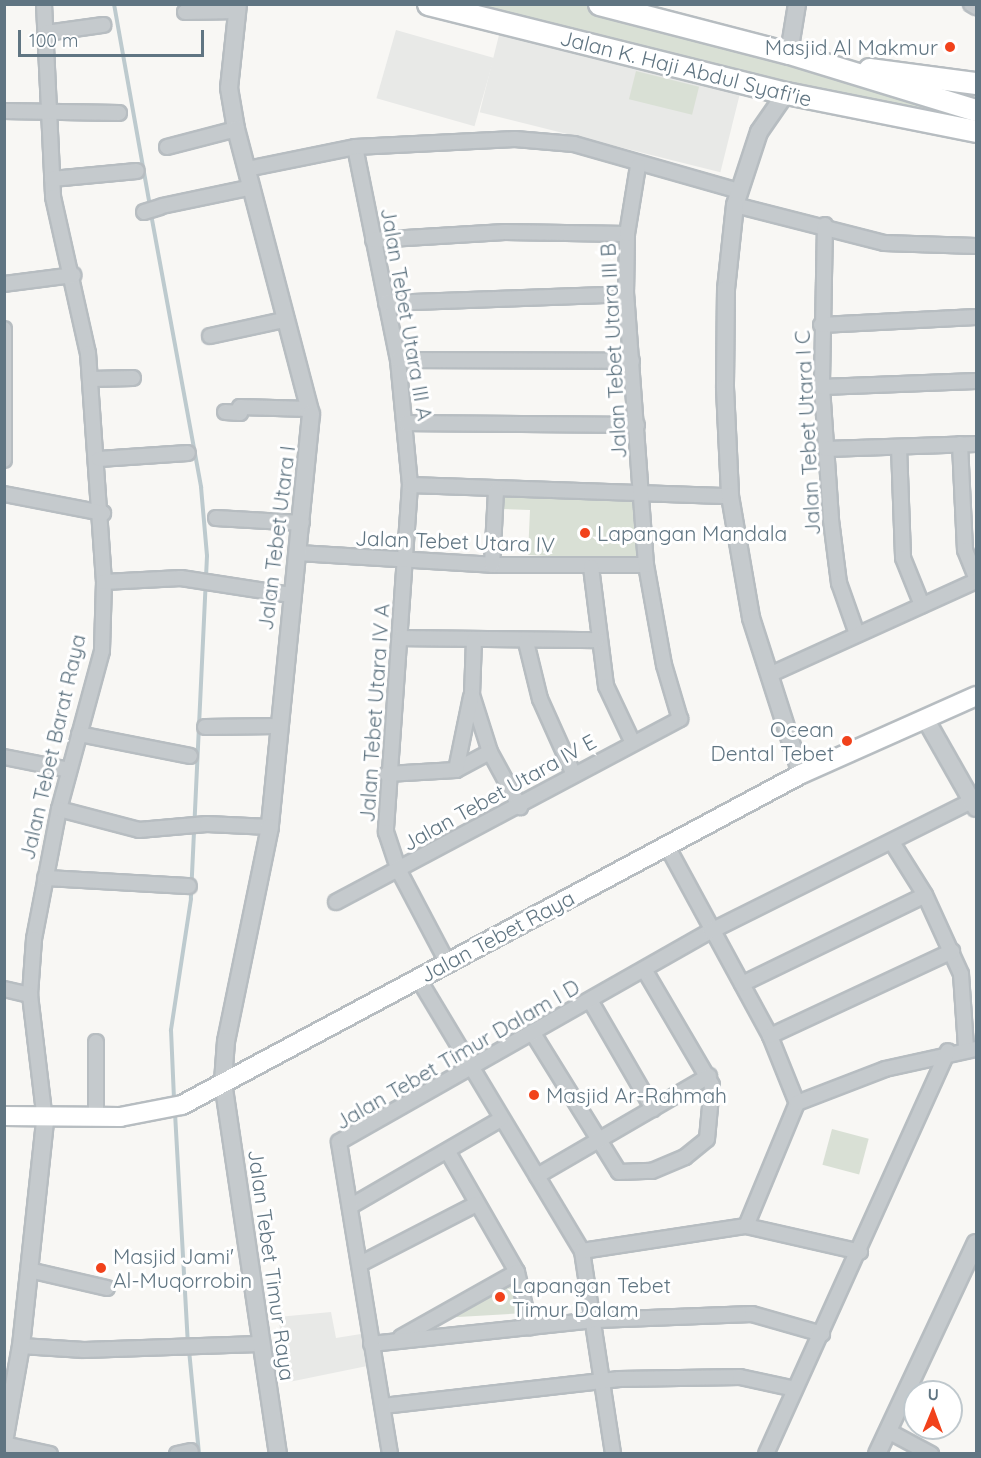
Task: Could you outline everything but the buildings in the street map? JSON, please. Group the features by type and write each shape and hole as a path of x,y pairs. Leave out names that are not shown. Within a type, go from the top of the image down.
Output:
{"main road":[{"name":"Jalan K. Haji Abdul Syafi'ie","path":"428,4 786,93 945,127 976,131"},
{"name":"Jalan K. Haji Abdul Syafi'ie","path":"599,4 789,53 976,110"},
{"name":"Jalan K. Haji Abdul Syafi'ie","path":"838,67 976,83"},
{"name":"Jalan K. Haji Abdul Syafi'ie","path":"945,127 976,138"},
{"name":"Jalan Tebet Raya","path":"4,1116 45,1121 96,1118 174,1108 801,774 976,696"}],"street":[{"name":"Jalan Tebet Barat Raya","path":"4,1443 21,1346 45,1121 30,994 45,878 59,809 102,651 104,582 103,513 90,380 73,275 51,179 53,112 44,4"},
{"path":"789,53 797,4"},
{"path":"970,4 976,7"},
{"path":"185,12 238,8"},
{"name":"Jalan Tebet Utara I","path":"223,1082 228,1030 270,827 277,726 291,595 302,523 310,409 284,320 236,129 230,88 238,8"},
{"path":"46,33 103,25"},
{"path":"786,93 767,116 737,198 726,289 730,496 751,618 801,774"},
{"path":"4,111 119,113"},
{"path":"167,147 236,129"},
{"path":"247,169 355,147 515,140 574,144 737,198 884,243 976,246"},
{"name":"Jalan Tebet Utara III A","path":"355,147 398,360 406,423 410,484 405,562"},
{"name":"Jalan Tebet Utara III B","path":"638,166 627,234 627,294 644,497 646,565 664,665 680,719"},
{"path":"51,179 137,171"},
{"path":"144,212 161,206 252,187"},
{"name":"Jalan Tebet Utara I C","path":"825,225 821,324 826,449 839,583 857,634"},
{"path":"373,240 505,232 627,234"},
{"path":"4,284 73,275"},
{"path":"386,303 627,294"},
{"path":"821,324 976,317"},
{"path":"210,336 284,320"},
{"path":"4,329 6,365 4,460"},
{"path":"398,360 632,361"},
{"path":"90,380 133,378"},
{"path":"822,387 976,381"},
{"path":"225,412 240,413 240,407 310,409"},
{"path":"406,423 637,425"},
{"path":"769,675 976,579 965,550 960,444"},
{"path":"826,449 976,444"},
{"path":"899,447 903,558 922,605"},
{"path":"99,459 188,453"},
{"path":"410,484 496,491 644,497 730,496"},
{"path":"492,565 496,491"},
{"path":"4,494 103,513"},
{"path":"216,519 302,523"},
{"name":"Jalan Tebet Utara IV","path":"298,553 405,562 591,567 646,565"},
{"name":"Jalan Tebet Utara IV A","path":"405,562 401,639 387,774 386,832 399,870 447,962"},
{"path":"591,567 597,640 606,686 633,743"},
{"path":"104,582 208,584 291,595"},
{"path":"401,639 526,642 597,640"},
{"path":"456,770 472,695 474,640"},
{"path":"526,642 540,699 574,775"},
{"path":"472,695 490,752 520,807"},
{"name":"Jalan Tebet Utara IV E","path":"336,902 520,807 574,775 680,719"},
{"path":"926,720 974,805"},
{"path":"205,727 277,726"},
{"path":"79,734 190,756"},
{"path":"387,774 456,770 490,752"},
{"path":"4,757 69,770"},
{"name":"Jalan Tebet Timur Dalam I D","path":"390,1454 339,1142 534,1035 711,931 974,805"},
{"path":"59,809 139,830 201,825 270,827"},
{"path":"797,1103 948,1051 971,1048 965,997 952,951 925,895 893,844"},
{"path":"667,846 711,931 770,1036 797,1103 746,1226"},
{"path":"45,878 189,886"},
{"path":"742,984 925,895"},
{"path":"770,1036 952,951"},
{"path":"534,1035 612,1164 626,1173 652,1171 685,1157 703,1144 711,1126 709,1076 644,969"},
{"path":"418,978 471,1070 582,1251 597,1320 613,1454"},
{"path":"4,989 30,994"},
{"path":"591,1002 653,1109"},
{"path":"96,1042 96,1118"},
{"path":"766,1454 860,1252 948,1051"},
{"path":"537,1176 709,1076"},
{"name":"Jalan Tebet Timur Raya","path":"223,1082 259,1344 278,1454"},
{"path":"351,1206 448,1152 501,1119"},
{"path":"448,1152 517,1272 530,1328"},
{"path":"360,1264 476,1204"},
{"path":"582,1251 746,1226 860,1252"},
{"path":"877,1454 976,1243"},
{"path":"29,1270 107,1288"},
{"path":"395,1340 517,1272"},
{"path":"371,1344 597,1320 752,1314 822,1334"},
{"path":"21,1346 176,1349 259,1344"},
{"path":"383,1406 605,1380 722,1376 795,1389"},
{"path":"888,1431 931,1454"},
{"path":"4,1443 50,1454"}],"shaded area":[{"path":"428,5 599,5 838,67 976,83 976,131"},
{"path":"502,23 743,83 720,172 480,112"},
{"path":"396,30 494,58 474,126 376,98"},
{"path":"636,71 699,87 692,115 629,99"},
{"name":"Lapangan Mandala","path":"501,494 642,500 640,560 528,555 530,510 500,509"},
{"path":"832,1129 869,1139 859,1175 822,1165"},
{"name":"Lapangan Tebet Timur Dalam","path":"513,1281 525,1313 441,1318"},
{"path":"331,1312 336,1338 367,1333 372,1365 289,1382 278,1317"}],"waterway":[{"path":"114,4 150,207"},
{"path":"151,214 201,487 207,556 191,899 171,1030 174,1100"},
{"path":"175,1113 188,1342"},
{"path":"189,1350 199,1454"}],"place":[{"name":"Masjid Al Makmur","path":"950,47"},
{"name":"Lapangan Mandala","path":"585,533"},
{"name":"Ocean Dental Tebet","path":"847,741"},
{"name":"Masjid Ar-Rahmah","path":"534,1095"},
{"name":"Masjid Jami' Al-Muqorrobin","path":"101,1268"},
{"name":"Lapangan Tebet Timur Dalam","path":"500,1297"}]}
